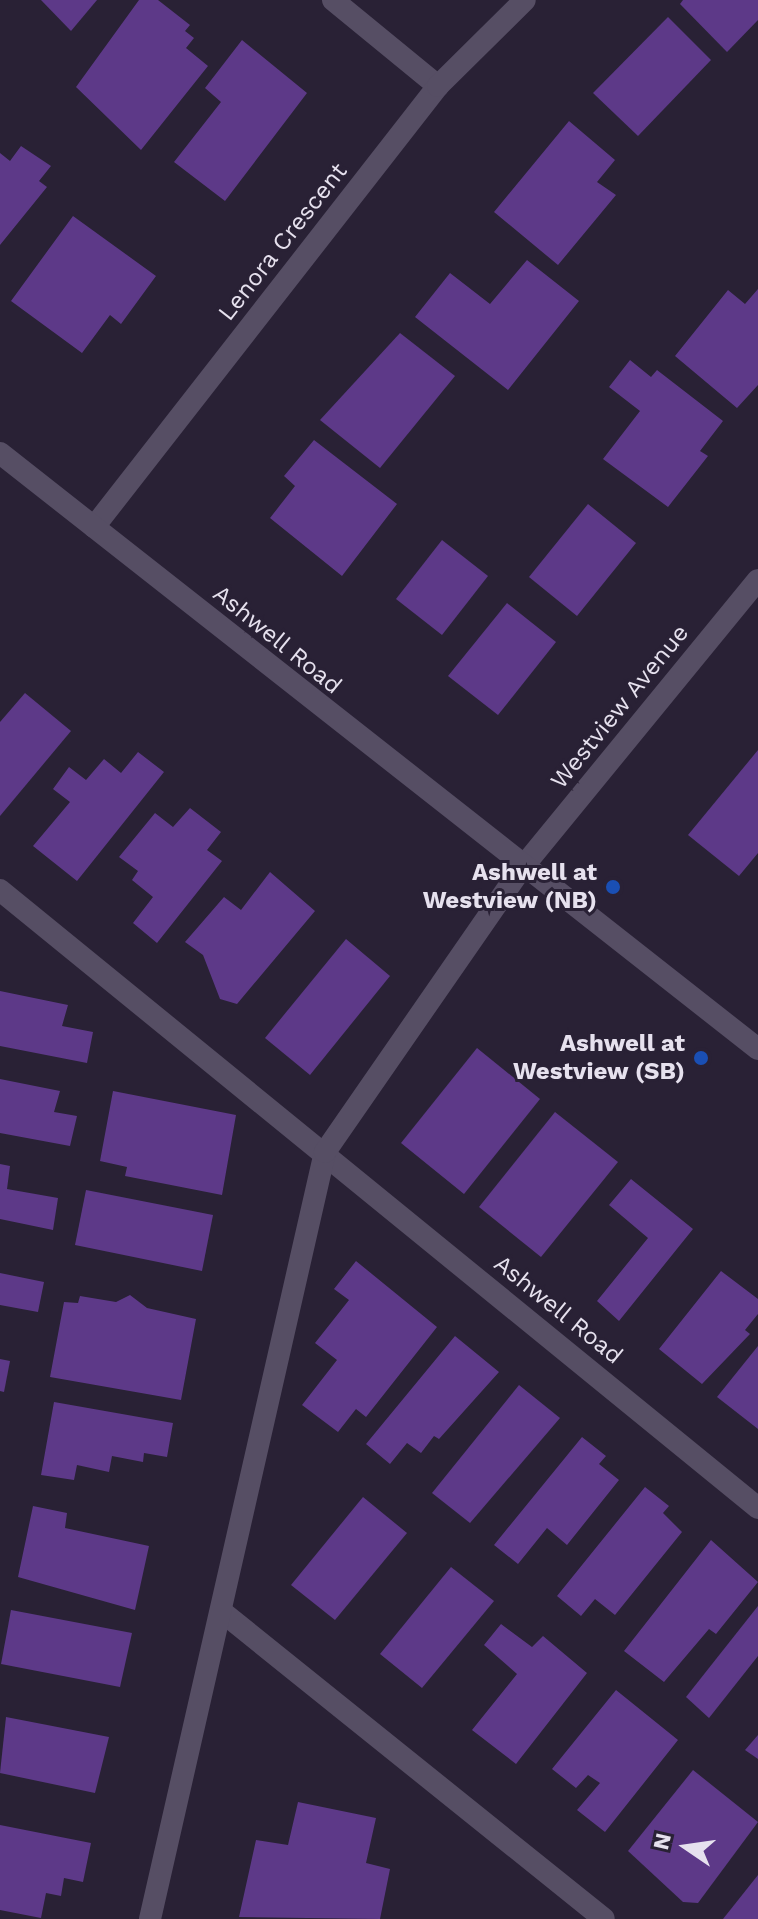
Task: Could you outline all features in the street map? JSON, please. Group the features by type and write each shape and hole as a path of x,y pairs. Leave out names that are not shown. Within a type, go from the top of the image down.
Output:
{"street":[{"path":"333,0 438,86"},
{"name":"Lenora Crescent","path":"94,527 438,86 525,0"},
{"name":"Ashwell Road","path":"0,453 522,868 758,1049"},
{"name":"Westview Avenue","path":"522,868 758,580"},
{"path":"150,1919 325,1152 522,868"},
{"name":"Ashwell Road","path":"0,890 758,1508"},
{"path":"221,1611 604,1919"}],"building":[{"path":"41,0 97,0 71,31"},
{"path":"139,0 158,0 190,25 185,31 194,38 186,48 208,66 141,150 76,87"},
{"path":"683,0 758,0 758,20 727,52 680,4"},
{"path":"668,17 711,60 638,136 593,93"},
{"path":"242,40 307,93 225,201 174,162 221,102 205,88"},
{"path":"569,121 615,160 597,182 616,195 558,265 494,212"},
{"path":"21,146 51,166 39,181 47,187 0,245 0,153 10,161"},
{"path":"73,216 156,276 121,324 110,315 82,353 11,301"},
{"path":"527,260 579,301 508,390 415,317 450,273 490,304"},
{"path":"758,289 758,385 737,408 675,356 728,290 745,304"},
{"path":"400,333 455,376 380,468 320,420"},
{"path":"630,360 651,377 657,370 723,421 700,451 708,456 668,507 603,459 640,411 609,387"},
{"path":"314,440 397,504 342,576 270,518 295,486 284,476"},
{"path":"588,504 636,543 577,616 529,577"},
{"path":"442,540 488,576 442,635 396,599"},
{"path":"507,603 556,642 498,715 448,676"},
{"path":"25,693 71,731 0,816 0,722"},
{"path":"758,750 758,853 739,876 688,835"},
{"path":"138,752 164,772 77,881 33,846 70,802 53,789 69,767 86,780 104,759 121,773"},
{"path":"190,808 221,832 207,850 222,861 157,943 133,923 153,897 132,880 138,871 119,857 155,813 173,827"},
{"path":"270,872 315,911 237,1004 220,999 203,955 185,942 224,897 241,910"},
{"path":"346,939 390,976 310,1075 265,1038"},
{"path":"0,991 68,1005 62,1026 93,1032 87,1063 0,1046"},
{"path":"477,1048 540,1099 464,1194 401,1143"},
{"path":"0,1079 60,1091 54,1112 77,1116 70,1146 0,1133"},
{"path":"113,1091 236,1115 222,1195 125,1176 127,1167 100,1161"},
{"path":"555,1112 618,1162 541,1257 479,1207"},
{"path":"0,1164 10,1166 7,1189 58,1198 53,1230 0,1219"},
{"path":"631,1179 693,1229 619,1321 597,1301 648,1238 609,1205"},
{"path":"86,1190 213,1215 202,1271 75,1245"},
{"path":"356,1261 437,1327 366,1417 356,1409 338,1432 302,1405 337,1360 315,1343 349,1300 334,1289"},
{"path":"721,1271 758,1299 758,1314 745,1330 750,1334 702,1384 659,1349"},
{"path":"0,1273 44,1282 38,1312 0,1305"},
{"path":"130,1295 147,1308 196,1319 181,1400 50,1377 64,1302 78,1303 80,1296 116,1302"},
{"path":"455,1336 499,1372 439,1439 434,1436 421,1453 407,1443 390,1464 366,1444"},
{"path":"758,1346 758,1429 717,1397"},
{"path":"0,1359 10,1361 4,1392 0,1391"},
{"path":"519,1385 560,1418 470,1523 432,1493"},
{"path":"54,1402 173,1423 167,1457 144,1453 143,1462 112,1456 109,1472 77,1465 74,1480 41,1475"},
{"path":"582,1437 606,1456 599,1464 619,1480 567,1545 547,1528 518,1564 494,1545"},
{"path":"645,1487 669,1506 663,1513 682,1532 615,1615 595,1599 581,1616 557,1596"},
{"path":"363,1497 407,1533 335,1620 291,1585"},
{"path":"33,1506 67,1513 65,1528 149,1546 135,1610 18,1577"},
{"path":"711,1540 758,1582 716,1634 709,1629 664,1682 624,1651"},
{"path":"451,1567 494,1601 422,1688 380,1654"},
{"path":"758,1606 758,1656 709,1718 686,1697"},
{"path":"11,1610 132,1633 120,1687 1,1664"},
{"path":"501,1624 532,1647 543,1636 587,1673 516,1764 472,1730 517,1674 484,1645"},
{"path":"616,1690 678,1740 605,1832 577,1810 600,1783 588,1775 576,1788 552,1769"},
{"path":"6,1717 109,1737 95,1793 0,1773"},
{"path":"758,1735 758,1759 745,1750"},
{"path":"693,1770 758,1822 698,1903 683,1902 628,1851"},
{"path":"298,1802 376,1818 366,1863 390,1869 380,1919 239,1917 256,1840 288,1845"},
{"path":"0,1825 91,1843 83,1882 64,1878 61,1896 46,1893 41,1918 0,1910"},
{"path":"758,1875 758,1919 723,1919"}],"place":[{"name":"Ashwell at Westview (NB)","path":"613,887"},
{"name":"Ashwell at Westview (SB)","path":"701,1058"}]}
